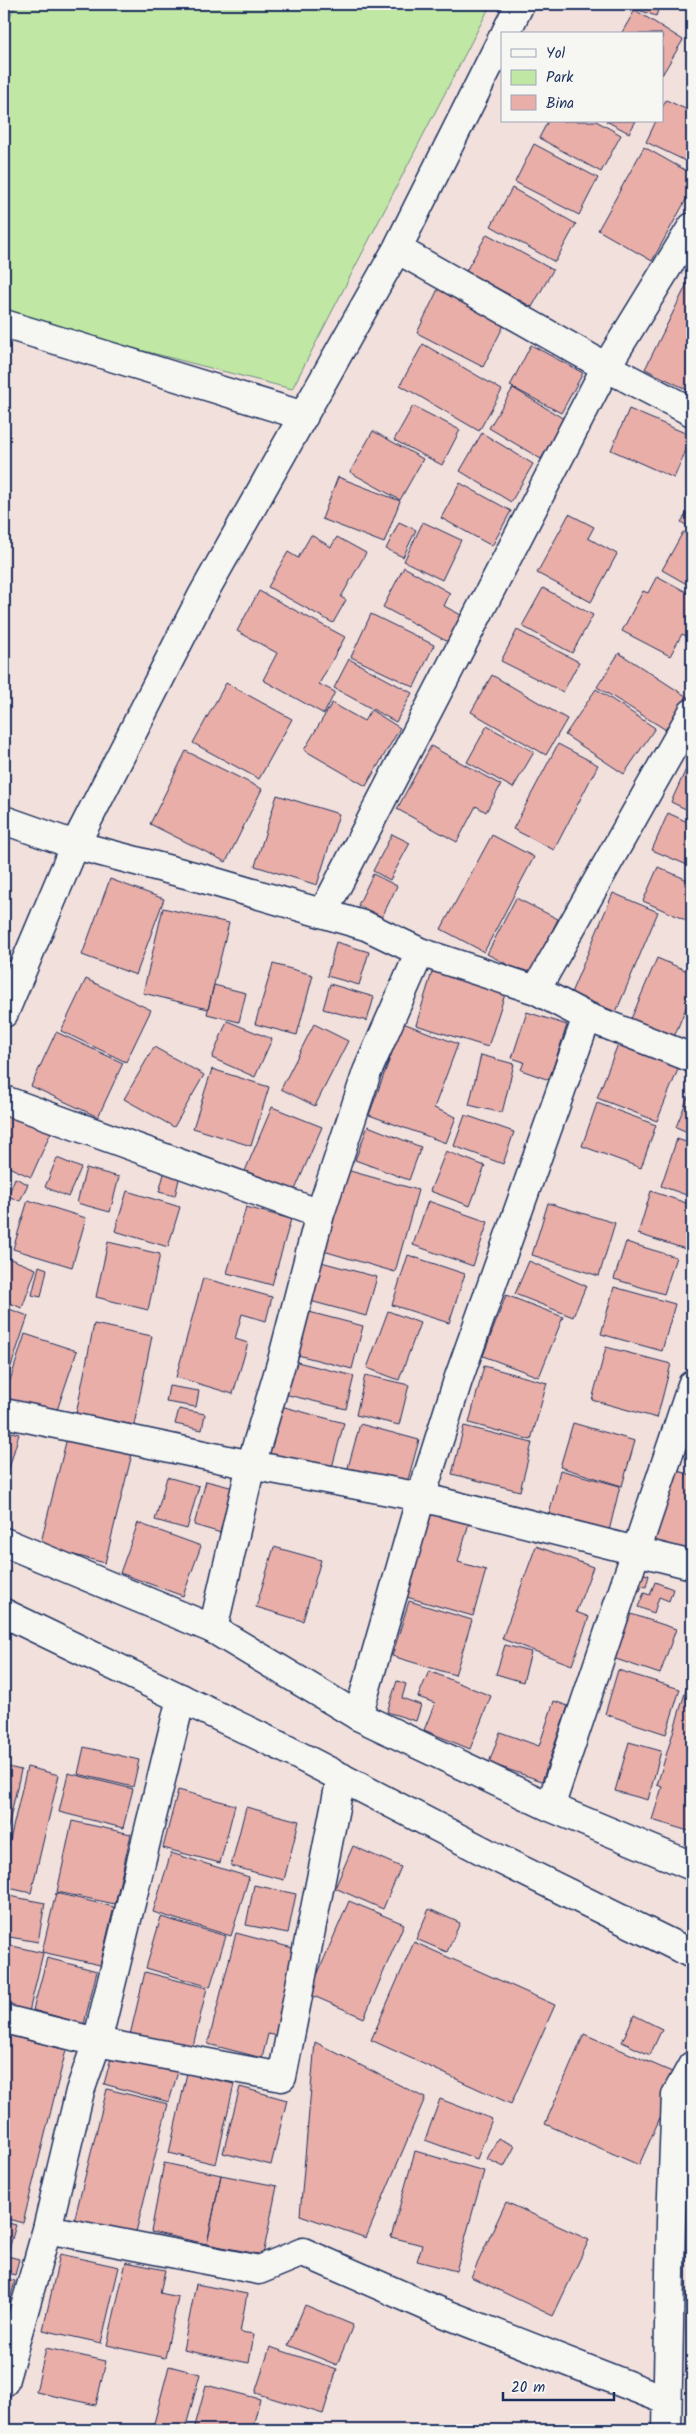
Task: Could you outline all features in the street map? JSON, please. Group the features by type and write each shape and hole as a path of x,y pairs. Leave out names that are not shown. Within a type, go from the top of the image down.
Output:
{"street":[{"path":"506,32 520,4"},
{"path":"4,1013 75,845 202,596 397,249 501,41"},
{"path":"323,913 606,367 692,227"},
{"path":"397,249 606,367 692,412"},
{"path":"4,324 304,416"},
{"path":"536,990 692,713"},
{"path":"4,820 75,845 201,878 366,926 420,952 536,990 587,1017 692,1058"},
{"path":"213,1629 251,1465 283,1356 320,1214 367,1072 420,952"},
{"path":"358,1716 421,1497 458,1380 587,1017"},
{"path":"4,1100 320,1214"},
{"path":"550,1806 692,1384"},
{"path":"4,1413 251,1465 421,1497 634,1552 692,1565"},
{"path":"4,1542 213,1629 358,1716 550,1806 692,1866"},
{"path":"4,1613 182,1698 341,1777 497,1858 692,1954"},
{"path":"4,2382 46,2229 80,2091 97,2042 182,1698"},
{"path":"4,2019 97,2042 282,2077 341,1777"},
{"path":"667,2430 666,2400 676,2096 692,2066"},
{"path":"46,2229 259,2270 303,2252 431,2308 666,2400"}],"green space":[{"path":"15,4 491,4 292,389 4,315 4,33"}],"building":[{"path":"621,4 660,4 656,16"},
{"path":"635,10 683,40 664,72 664,32 622,32"},
{"path":"666,100 692,112 692,164 646,142 656,122 664,122 664,104"},
{"path":"547,122 598,122 621,135 601,172 539,138"},
{"path":"608,122 635,122 629,133"},
{"path":"534,144 598,178 579,215 515,182"},
{"path":"644,147 692,174 692,189 652,261 598,230"},
{"path":"512,188 576,224 555,262 491,226"},
{"path":"487,234 553,270 532,307 466,271"},
{"path":"688,282 692,284 692,392 645,369"},
{"path":"438,289 505,323 483,367 417,333"},
{"path":"423,344 502,390 479,431 400,385"},
{"path":"531,345 583,373 561,413 510,386"},
{"path":"513,388 564,419 541,459 489,428"},
{"path":"413,406 460,430 442,465 394,440"},
{"path":"629,409 692,436 674,478 611,450"},
{"path":"373,431 423,459 400,500 350,472"},
{"path":"482,433 533,464 511,502 460,471"},
{"path":"338,477 400,501 384,543 322,519"},
{"path":"460,483 511,511 492,546 441,518"},
{"path":"692,505 692,529 681,522"},
{"path":"569,514 594,527 588,538 617,554 591,602 537,573"},
{"path":"399,522 416,530 403,557 386,549"},
{"path":"423,522 461,540 442,580 404,561"},
{"path":"683,532 692,537 692,587 662,570"},
{"path":"311,535 331,547 337,537 366,553 341,597 346,600 333,623 268,587 288,552 298,558"},
{"path":"404,567 450,593 444,606 465,617 450,643 383,607"},
{"path":"657,576 692,595 692,639 682,634 670,656 622,631 643,591 648,593"},
{"path":"543,588 593,615 572,653 522,626"},
{"path":"259,591 345,637 319,684 335,692 324,714 263,680 277,653 237,631"},
{"path":"371,614 434,645 414,687 351,657"},
{"path":"517,630 579,662 563,692 501,661"},
{"path":"619,653 692,700 671,733 597,687"},
{"path":"349,659 412,693 396,722 334,688"},
{"path":"492,675 567,719 546,755 471,712"},
{"path":"226,683 292,719 259,779 193,743"},
{"path":"596,689 655,728 624,774 565,735"},
{"path":"332,703 364,721 371,710 400,728 366,786 304,750"},
{"path":"487,726 534,752 513,788 467,762"},
{"path":"558,744 598,765 554,850 513,829"},
{"path":"431,746 501,785 486,812 476,806 457,842 397,809"},
{"path":"186,751 262,789 226,862 150,824"},
{"path":"688,765 692,767 692,812 671,802"},
{"path":"277,795 339,814 317,885 255,866"},
{"path":"668,813 692,824 692,867 652,850"},
{"path":"392,834 410,843 390,880 373,871"},
{"path":"492,835 534,857 484,952 441,929"},
{"path":"658,867 692,882 692,923 643,901"},
{"path":"373,874 397,886 382,917 358,905"},
{"path":"110,879 164,899 136,975 82,955"},
{"path":"613,893 658,912 616,1012 571,993"},
{"path":"516,898 558,919 530,976 487,954"},
{"path":"163,908 229,923 208,1009 143,993"},
{"path":"336,942 369,952 359,985 327,976"},
{"path":"657,958 692,973 692,993 674,1037 631,1019"},
{"path":"273,964 313,975 297,1035 255,1024"},
{"path":"433,969 506,991 488,1047 416,1025"},
{"path":"86,979 151,1010 126,1062 61,1031"},
{"path":"330,984 374,997 367,1021 323,1009"},
{"path":"214,985 246,993 239,1022 207,1014"},
{"path":"527,1012 567,1025 549,1080 521,1070 524,1062 512,1058"},
{"path":"227,1021 272,1039 255,1077 212,1058"},
{"path":"403,1023 458,1044 434,1108 456,1117 446,1143 369,1115"},
{"path":"314,1024 348,1041 315,1106 281,1089"},
{"path":"56,1032 123,1063 98,1117 31,1086"},
{"path":"618,1044 679,1067 657,1121 597,1098"},
{"path":"154,1047 204,1075 174,1127 124,1099"},
{"path":"481,1055 514,1064 502,1113 469,1105"},
{"path":"212,1069 269,1087 251,1146 193,1128"},
{"path":"692,1087 692,1134 676,1127"},
{"path":"597,1103 656,1125 641,1168 582,1146"},
{"path":"272,1107 322,1127 294,1192 245,1171"},
{"path":"4,1114 52,1130 31,1177 4,1165"},
{"path":"465,1115 514,1132 503,1164 454,1146"},
{"path":"368,1126 421,1147 409,1180 355,1160"},
{"path":"677,1139 692,1144 692,1197 661,1186"},
{"path":"446,1151 485,1166 470,1206 430,1191"},
{"path":"57,1158 81,1168 68,1197 45,1187"},
{"path":"86,1168 119,1177 110,1212 77,1203"},
{"path":"343,1169 418,1190 395,1272 320,1250"},
{"path":"165,1170 180,1175 175,1196 159,1192"},
{"path":"15,1178 28,1184 20,1201 8,1196"},
{"path":"127,1191 180,1207 168,1247 115,1231"},
{"path":"651,1191 692,1205 692,1251 638,1234"},
{"path":"28,1200 86,1218 72,1267 13,1249"},
{"path":"428,1201 488,1222 473,1266 413,1245"},
{"path":"548,1203 615,1223 599,1276 532,1255"},
{"path":"246,1207 291,1219 272,1285 227,1273"},
{"path":"4,1242 8,1243 4,1258"},
{"path":"108,1242 160,1254 148,1310 96,1297"},
{"path":"626,1242 676,1257 664,1294 614,1279"},
{"path":"408,1255 465,1274 449,1323 392,1305"},
{"path":"8,1258 36,1269 22,1308 4,1301 4,1269"},
{"path":"529,1261 586,1286 573,1317 515,1294"},
{"path":"321,1262 377,1277 366,1316 310,1301"},
{"path":"39,1266 47,1269 41,1297 32,1295"},
{"path":"203,1278 272,1297 266,1321 242,1314 235,1339 248,1343 233,1394 176,1377"},
{"path":"614,1287 675,1304 662,1351 601,1334"},
{"path":"506,1295 563,1317 539,1377 483,1356"},
{"path":"4,1307 28,1316 4,1387"},
{"path":"305,1311 363,1326 352,1369 294,1354"},
{"path":"388,1311 420,1323 399,1380 367,1368"},
{"path":"94,1324 152,1336 134,1425 76,1414"},
{"path":"25,1334 77,1351 55,1416 4,1399"},
{"path":"606,1347 671,1364 657,1418 592,1400"},
{"path":"293,1361 354,1376 346,1409 284,1394"},
{"path":"484,1366 547,1383 531,1440 469,1423"},
{"path":"365,1375 409,1385 399,1425 356,1415"},
{"path":"169,1386 199,1391 196,1407 166,1402"},
{"path":"277,1405 344,1423 331,1471 264,1453"},
{"path":"179,1409 205,1414 202,1430 175,1424"},
{"path":"573,1423 635,1441 622,1486 560,1467"},
{"path":"360,1424 419,1440 406,1487 347,1471"},
{"path":"464,1426 532,1443 520,1491 452,1474"},
{"path":"4,1430 19,1434 4,1486"},
{"path":"67,1438 132,1454 105,1563 40,1546"},
{"path":"670,1469 692,1475 692,1557 649,1545"},
{"path":"560,1470 620,1486 608,1535 548,1519"},
{"path":"167,1477 199,1486 187,1529 155,1520"},
{"path":"206,1481 234,1488 221,1533 194,1525"},
{"path":"429,1504 471,1516 458,1562 486,1570 473,1616 403,1596"},
{"path":"138,1523 201,1546 183,1596 120,1573"},
{"path":"536,1546 593,1567 576,1612 589,1617 572,1665 502,1639"},
{"path":"274,1547 321,1560 303,1621 256,1607"},
{"path":"634,1572 649,1575 646,1587 642,1586 640,1591 627,1587"},
{"path":"655,1582 673,1589 669,1601 659,1597 654,1613 638,1607 644,1593 650,1595"},
{"path":"409,1601 472,1620 455,1675 392,1656"},
{"path":"619,1610 676,1629 660,1674 604,1655"},
{"path":"505,1645 531,1652 523,1682 496,1674"},
{"path":"618,1670 680,1689 666,1734 605,1714"},
{"path":"692,1670 692,1832 652,1820 662,1787 657,1785"},
{"path":"429,1671 491,1696 470,1749 424,1730 435,1703 418,1697"},
{"path":"397,1681 406,1684 402,1698 421,1705 416,1721 387,1712"},
{"path":"554,1701 568,1706 542,1781 489,1763 500,1732 539,1746"},
{"path":"629,1742 661,1751 648,1800 615,1791"},
{"path":"84,1747 139,1760 133,1787 78,1774"},
{"path":"4,1766 21,1770 4,1845"},
{"path":"27,1767 59,1775 31,1893 4,1887 4,1866"},
{"path":"68,1773 133,1789 123,1828 59,1812"},
{"path":"178,1790 235,1805 220,1863 163,1848"},
{"path":"246,1807 299,1821 284,1880 231,1866"},
{"path":"72,1821 131,1834 115,1904 57,1892"},
{"path":"353,1846 401,1867 383,1909 335,1888"},
{"path":"171,1853 249,1877 231,1936 153,1912"},
{"path":"254,1885 296,1894 288,1933 246,1925"},
{"path":"56,1893 114,1907 100,1965 42,1952"},
{"path":"4,1895 45,1903 38,1942 4,1936"},
{"path":"349,1901 404,1924 364,2018 309,1994"},
{"path":"429,1909 460,1923 447,1952 416,1939"},
{"path":"161,1917 226,1936 210,1987 146,1968"},
{"path":"236,1933 304,1951 283,2037 268,2034 262,2058 208,2044"},
{"path":"414,1942 555,2005 511,2104 371,2040"},
{"path":"4,1944 43,1953 29,2012 4,2005"},
{"path":"47,1958 97,1971 84,2024 33,2010"},
{"path":"145,1972 207,1988 192,2050 130,2035"},
{"path":"634,2015 662,2029 650,2055 622,2042"},
{"path":"584,2034 679,2075 639,2165 545,2124"},
{"path":"7,2035 66,2050 23,2223 4,2218 4,2047"},
{"path":"315,2042 425,2098 366,2238 300,2215"},
{"path":"114,2047 180,2065 169,2102 104,2084"},
{"path":"187,2073 234,2084 216,2164 169,2153"},
{"path":"240,2087 287,2100 271,2165 223,2153"},
{"path":"107,2089 168,2104 135,2236 74,2221"},
{"path":"440,2099 492,2119 477,2159 425,2140"},
{"path":"498,2138 515,2146 504,2167 487,2159"},
{"path":"415,2151 484,2171 456,2271 417,2261 422,2245 391,2237"},
{"path":"164,2163 221,2175 207,2244 151,2232"},
{"path":"221,2175 277,2186 263,2255 207,2244"},
{"path":"506,2202 589,2240 553,2316 471,2277"},
{"path":"4,2222 16,2225 7,2256 19,2259 15,2275 4,2272"},
{"path":"60,2254 119,2267 101,2343 43,2330"},
{"path":"126,2262 165,2270 160,2293 178,2297 165,2358 107,2345"},
{"path":"4,2278 15,2281 4,2322"},
{"path":"196,2284 247,2294 240,2332 254,2334 249,2363 183,2350"},
{"path":"305,2305 353,2325 337,2365 288,2345"},
{"path":"270,2347 337,2369 323,2414 255,2393"},
{"path":"46,2348 106,2361 96,2405 36,2392"},
{"path":"169,2366 200,2374 185,2430 167,2430 153,2427"},
{"path":"206,2385 260,2399 252,2430 194,2430"}]}
